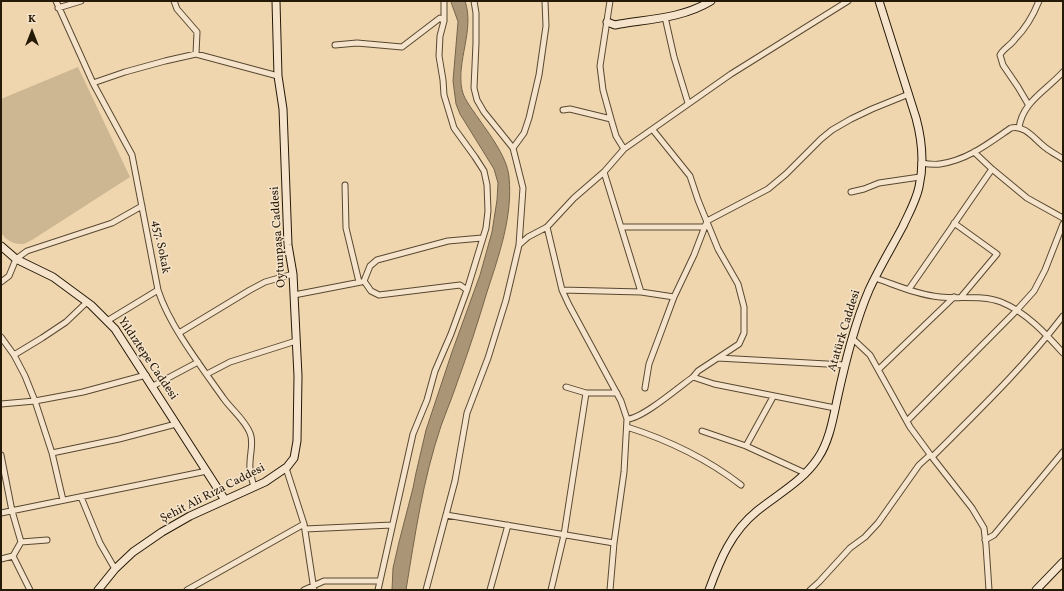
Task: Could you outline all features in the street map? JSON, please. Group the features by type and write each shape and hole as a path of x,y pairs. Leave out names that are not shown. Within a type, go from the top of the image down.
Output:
{"street":[{"name":"457. Sokak","path":"56,1 94,83 132,155 161,299 179,333 198,362 225,401 251,434 252,440 250,463 254,487"},
{"path":"58,8 81,1"},
{"path":"174,1 177,9 197,32 196,54"},
{"name":"Oytunpaşa Caddesi","path":"276,1 278,76 283,109 288,245 293,274 298,376 294,458 286,468"},
{"path":"378,590 413,434 427,400 435,371 451,334 467,290 486,228 488,211 487,185 481,167 454,128 444,95 439,56 440,36 444,21 444,1"},
{"path":"426,590 455,481 467,413 491,351 506,300 519,245 523,188 513,148 484,112 477,100 474,88 476,13 474,1"},
{"path":"513,148 524,133 539,75 546,26 545,1"},
{"path":"610,1 600,66 603,90 611,119 616,136 624,149"},
{"path":"607,22 615,25 665,17 688,12 711,1"},
{"path":"519,245 528,237 547,227 574,198 604,172 624,149 731,74 848,1"},
{"name":"Atatürk Caddesi","path":"709,590 723,553 742,525 756,512 795,483 819,457 835,408 845,365 861,311 875,278 910,211 918,191 921,163 920,133 879,1"},
{"path":"1028,104 1003,65 1000,55 1001,52 1015,40 1028,25 1038,1"},
{"path":"665,17 674,57 688,103"},
{"path":"335,45 357,43 402,47 440,18 444,21"},
{"path":"94,83 125,72 196,54 278,76"},
{"path":"1019,128 1020,121 1028,104 1063,72"},
{"path":"645,388 649,364 674,297 707,221 768,189 786,174 820,139 832,130 872,109 909,94"},
{"path":"563,110 570,109 611,119"},
{"path":"921,163 939,164 955,161 986,146 1011,128 1015,127 1025,130 1046,148 1063,159"},
{"path":"627,419 631,419 642,414 693,377 698,371 739,344 744,333 744,307 738,284 718,249 690,176 653,130"},
{"path":"974,152 1027,198 1063,218"},
{"path":"909,289 992,169"},
{"path":"604,172 641,292"},
{"path":"851,192 879,183 920,177"},
{"path":"345,185 346,228 361,282 371,291 379,295 460,285 467,290"},
{"path":"1,282 9,276 16,259 27,251 112,223 142,206"},
{"path":"954,223 997,254 960,297"},
{"path":"907,421 1034,291 1063,224"},
{"path":"547,227 562,290 617,393 627,419 624,472 614,543 610,590"},
{"path":"621,227 705,227"},
{"path":"294,295 361,282 370,266 377,260 448,241 482,238"},
{"name":"Yıldıztepe Caddesi","path":"1,246 16,259 53,277 87,302 116,329 225,500"},
{"path":"179,333 265,282 293,274"},
{"path":"875,278 939,297 983,298 1001,302 1016,311 1048,336 1063,353"},
{"path":"107,321 158,290"},
{"path":"562,290 641,292 674,297"},
{"path":"879,369 954,297"},
{"path":"14,355 66,322 87,302"},
{"path":"810,590 850,548 865,537 878,523 919,465 931,456 1023,364 1048,336 1063,316"},
{"path":"1,337 14,355 25,376 35,401 52,452 63,500"},
{"path":"853,339 870,355 907,421 931,456 972,508 984,528 989,590"},
{"path":"207,374 230,362 296,341"},
{"path":"717,358 845,365"},
{"path":"153,386 198,362"},
{"path":"1,404 35,401 83,392 146,376"},
{"path":"693,377 714,384 773,397 835,408"},
{"path":"566,387 586,393 617,393"},
{"path":"551,590 564,535 586,393"},
{"path":"746,446 773,397"},
{"path":"52,452 119,439 176,424"},
{"path":"627,427 668,442 691,453 720,470 740,485"},
{"path":"702,430 746,446 805,473"},
{"path":"986,540 994,535 1063,452"},
{"path":"1,455 12,511 21,542 14,556"},
{"path":"286,468 305,526 314,588"},
{"name":"Şehit Ali Rıza Caddesi","path":"100,589 115,569 133,552 162,532 190,516 265,482 286,468"},
{"path":"1,514 207,470"},
{"path":"82,497 100,543 115,569"},
{"path":"446,515 614,543"},
{"path":"187,590 305,526 392,525"},
{"path":"490,590 508,525"},
{"path":"21,542 47,540"},
{"path":"1,559 14,556"},
{"path":"14,556 30,590"},
{"path":"1036,590 1063,562"},
{"path":"304,590 314,588 324,581 380,581"}],"shaded area":[{"path":"451,1 465,1 467,12 467,34 461,68 462,90 467,101 495,143 504,160 509,177 509,206 504,235 496,264 469,349 441,426 429,466 420,507 406,590 392,590 393,568 426,430 480,275 492,232 497,200 498,183 494,169 460,114 456,104 453,81 458,22"},
{"path":"78,67 130,177 32,240 23,244 10,241 4,237 1,232 1,99"}]}
